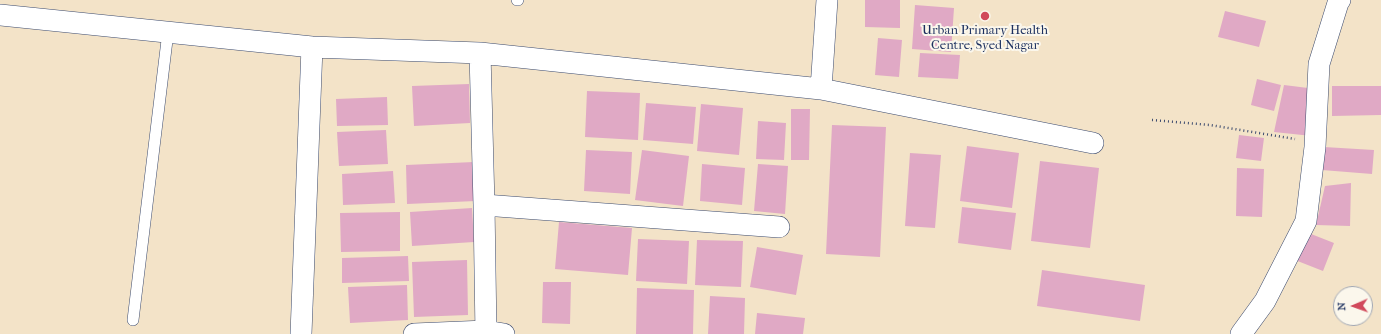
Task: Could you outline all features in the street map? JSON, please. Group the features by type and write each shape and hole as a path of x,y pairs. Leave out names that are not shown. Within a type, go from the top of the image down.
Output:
{"street":[{"path":"821,89 827,0"},
{"path":"1241,334 1265,301 1306,221 1315,142 1319,64 1340,0"},
{"path":"0,15 312,47 480,53 821,89 1093,143"},
{"path":"301,334 312,47"},
{"path":"414,334 492,333 484,205 480,53"},
{"path":"484,205 779,227"}],"lane":[{"path":"133,320 168,32"}],"path":[{"path":"1152,120 1210,125 1315,142"}],"building":[{"path":"865,0 900,0 900,28 865,27"},
{"path":"915,5 954,8 951,52 912,49"},
{"path":"1225,11 1266,21 1259,47 1218,37"},
{"path":"878,38 902,40 899,77 875,75"},
{"path":"920,53 960,55 958,79 918,77"},
{"path":"1257,79 1281,85 1274,111 1251,105"},
{"path":"469,84 470,123 414,126 412,86"},
{"path":"1284,85 1316,89 1312,136 1274,132"},
{"path":"1332,86 1381,86 1381,115 1332,116"},
{"path":"587,91 640,93 638,140 585,137"},
{"path":"387,97 388,125 337,126 336,99"},
{"path":"646,103 696,107 693,144 643,140"},
{"path":"701,104 743,108 739,155 697,151"},
{"path":"791,109 810,109 809,160 791,160"},
{"path":"758,121 786,123 784,160 756,159"},
{"path":"832,125 886,127 880,257 826,254"},
{"path":"386,130 388,164 339,166 337,132"},
{"path":"1239,135 1264,138 1261,161 1236,158"},
{"path":"967,146 1019,153 1012,208 960,201"},
{"path":"1324,147 1374,150 1372,174 1322,170"},
{"path":"586,150 632,152 630,194 584,191"},
{"path":"642,150 689,156 683,206 635,200"},
{"path":"910,153 941,155 935,228 905,226"},
{"path":"1040,161 1099,168 1090,248 1031,241"},
{"path":"474,162 476,201 407,204 406,165"},
{"path":"702,164 745,168 742,205 700,201"},
{"path":"758,164 788,166 785,214 754,211"},
{"path":"1237,168 1264,169 1262,217 1236,216"},
{"path":"393,171 395,203 343,205 342,174"},
{"path":"1351,183 1350,226 1316,225 1325,186"},
{"path":"962,207 1016,213 1011,250 958,243"},
{"path":"472,208 474,242 412,246 410,212"},
{"path":"400,212 400,251 341,252 340,213"},
{"path":"559,222 632,228 628,275 555,269"},
{"path":"1306,232 1334,243 1323,271 1295,260"},
{"path":"638,239 689,241 687,284 636,281"},
{"path":"697,240 743,241 741,287 695,285"},
{"path":"757,247 803,255 796,295 750,287"},
{"path":"408,256 409,281 342,283 342,258"},
{"path":"467,260 468,315 414,317 412,262"},
{"path":"1042,270 1145,285 1140,321 1037,306"},
{"path":"543,282 571,282 570,324 542,323"},
{"path":"407,285 408,320 350,323 348,287"},
{"path":"637,288 694,290 693,334 636,334"},
{"path":"710,296 745,298 744,334 708,334"},
{"path":"757,313 805,318 803,334 755,334"}],"place":[{"name":"Urban Primary Health Centre, Syed Nagar","path":"985,16"}]}
